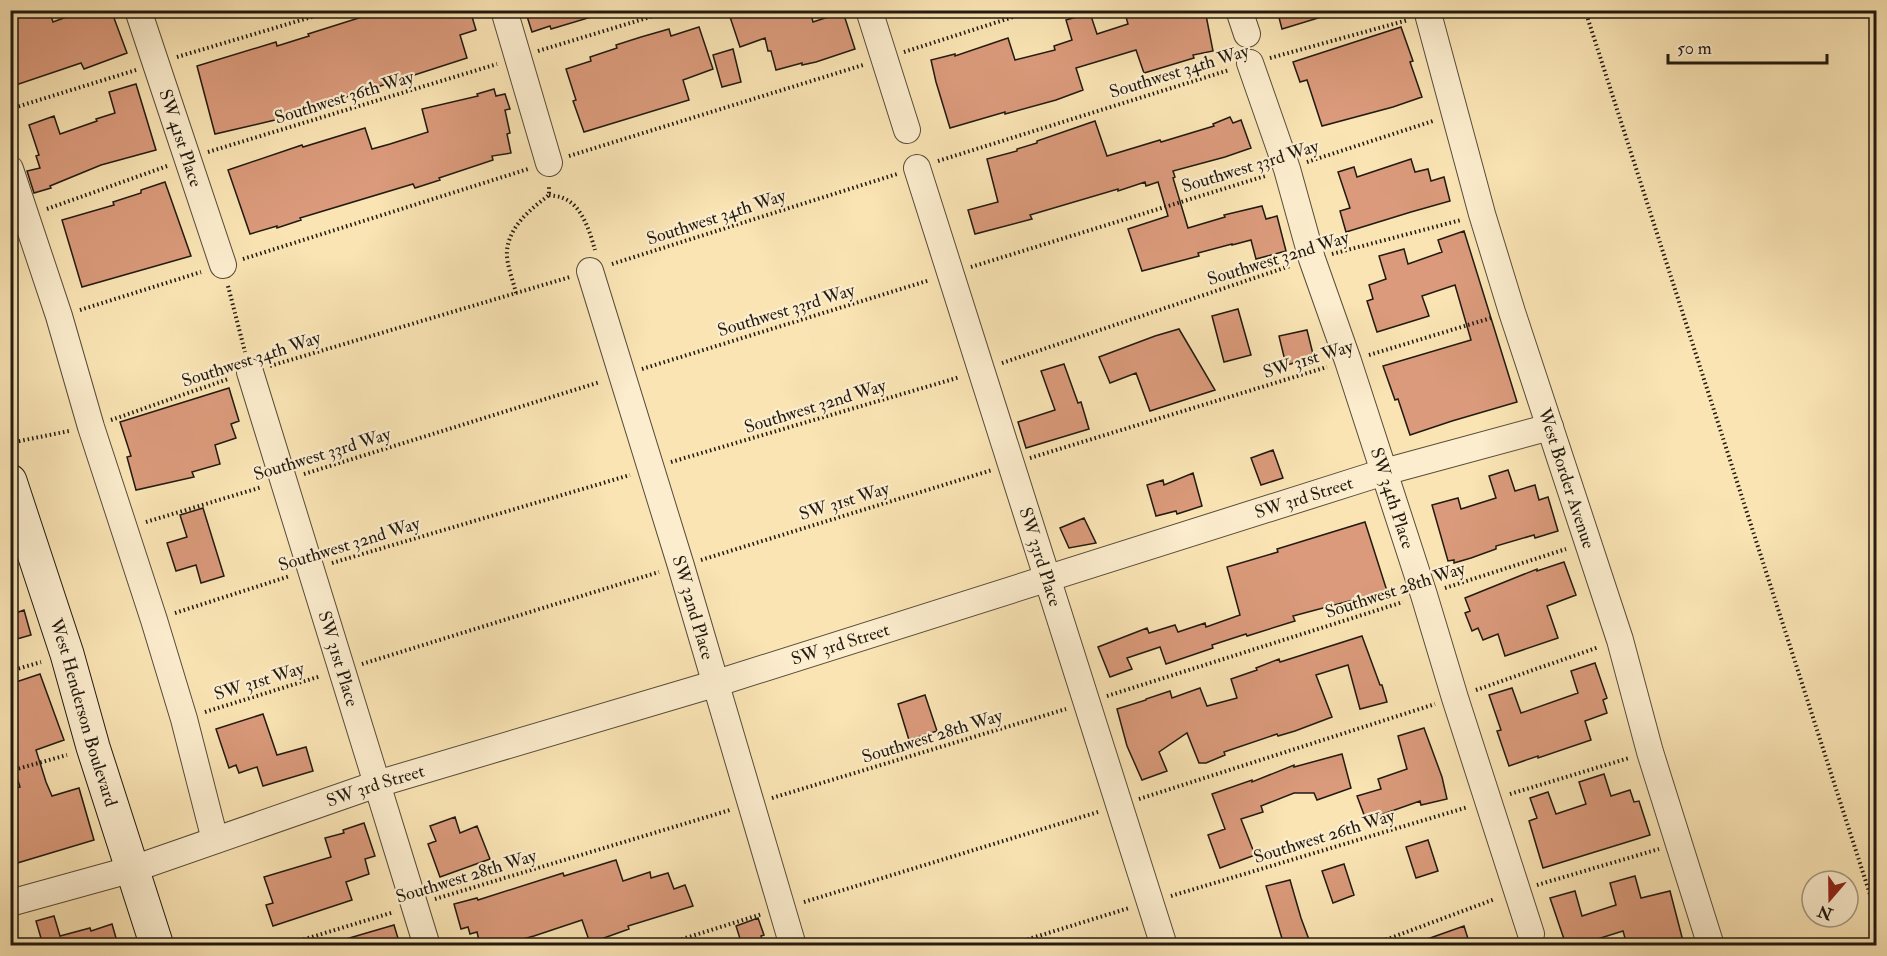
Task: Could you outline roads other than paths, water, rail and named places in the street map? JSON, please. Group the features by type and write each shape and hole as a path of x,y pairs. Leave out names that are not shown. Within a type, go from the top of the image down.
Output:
{"street":[{"name":"SW 41st Place","path":"138,10 223,265"},
{"path":"504,10 549,163"},
{"path":"869,10 907,130"},
{"name":"West Border Avenue","path":"1428,13 1482,214 1620,640 1650,752 1711,945"},
{"name":"SW 34th Place","path":"1251,63 1287,169 1312,259 1425,595 1455,698 1531,934"},
{"name":"SW 33rd Place","path":"917,168 1164,945"},
{"path":"10,170 59,316 91,427 154,620 184,719 215,840"},
{"name":"SW 32nd Place","path":"590,271 681,566 793,945"},
{"name":"SW 31st Place","path":"250,372 427,945"},
{"name":"SW 3rd Street","path":"10,903 133,869 377,784 714,684 1384,472 1550,427"},
{"name":"West Henderson Boulevard","path":"10,481 67,654 93,747 157,945"}]}
